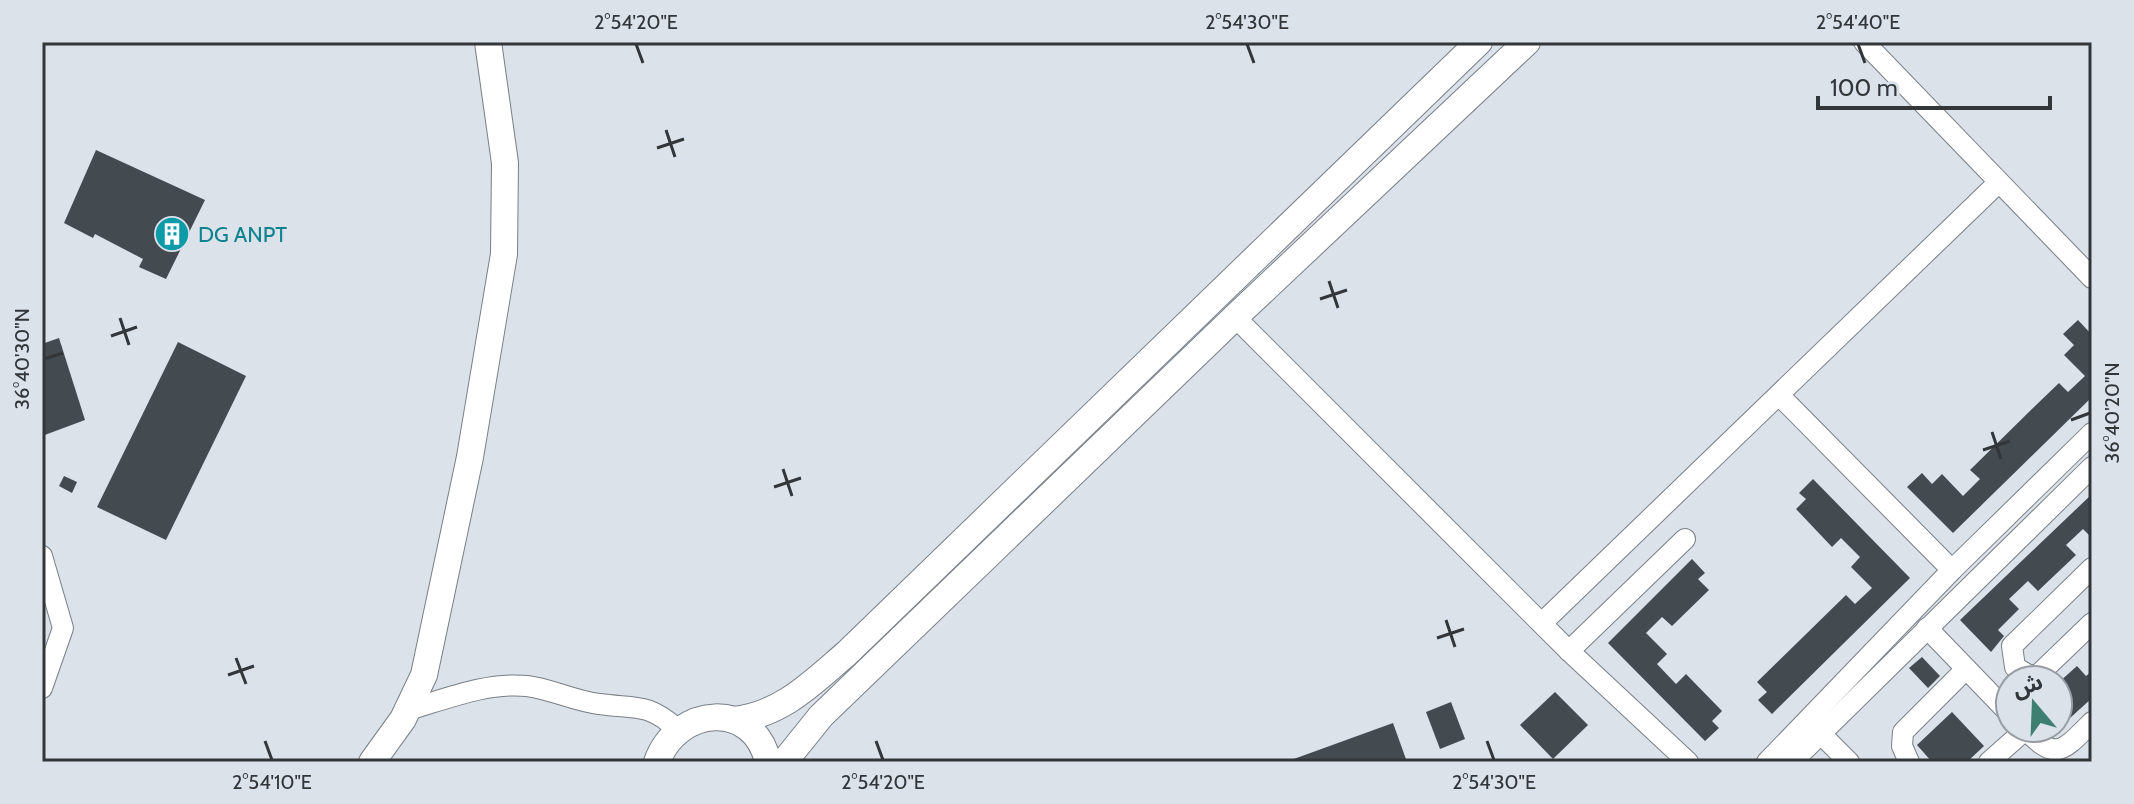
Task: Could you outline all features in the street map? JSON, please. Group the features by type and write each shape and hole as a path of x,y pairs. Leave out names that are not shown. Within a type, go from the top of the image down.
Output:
{"main road":[{"path":"372,762 408,710 424,675 470,457 504,254 505,163 488,42"},
{"path":"657,762 661,750 677,729 710,717 733,720 762,715 800,693 846,654 1479,42"},
{"path":"784,762 821,716 1235,317 1527,42"},
{"path":"800,693 821,716"},
{"path":"733,720 759,740 768,762"}],"street":[{"path":"1864,42 2092,278"},
{"path":"1542,623 1999,182"},
{"path":"1235,317 1569,651 1688,762"},
{"path":"1780,396 1952,570"},
{"path":"1767,762 1952,570 2092,433"},
{"path":"1853,470 1869,455"},
{"path":"1792,762 2092,467"},
{"path":"1569,651 1685,539"},
{"path":"42,556 63,628 42,688"},
{"path":"2092,568 2012,646 2015,667 2030,676 2039,674 2092,623"},
{"path":"1927,628 1994,698"},
{"path":"1909,762 1902,746 1903,732 1966,669"},
{"path":"408,710 474,691 528,686 598,704 640,706 662,716 677,729"},
{"path":"2074,740 2092,722"},
{"path":"1820,733 1849,762"},
{"path":"1989,762 2008,744"},
{"path":"2038,744 2051,750 2066,744"}],"building":[{"path":"96,150 205,200 166,279 139,267 143,259 95,234 93,238 64,223"},
{"path":"2078,320 2092,335 2092,397 1953,533 1907,487 1922,473 1932,484 1942,474 1963,496 1980,479 1970,470 2033,408 2059,383 2068,392 2085,376 2064,355 2074,345 2063,334"},
{"path":"59,338 85,420 42,436 42,344"},
{"path":"178,342 246,376 166,540 97,507"},
{"path":"64,476 77,482 72,493 59,486"},
{"path":"1813,479 1910,578 1772,714 1758,700 1767,692 1757,682 1846,595 1855,604 1872,588 1851,567 1860,557 1841,538 1832,547 1796,509 1806,499 1799,493"},
{"path":"2092,494 2092,538 2083,529 2066,545 2076,555 2038,591 2028,581 2009,599 2019,609 1998,630 2004,636 1991,652 1960,620"},
{"path":"1692,559 1705,573 1698,579 1709,590 1672,626 1662,617 1646,633 1667,654 1657,664 1676,684 1686,674 1722,711 1712,721 1719,728 1705,741 1608,643"},
{"path":"1922,657 1940,676 1928,688 1909,668"},
{"path":"2077,666 2086,676 2092,671 2092,698 2074,714 2074,669"},
{"path":"1555,692 1588,725 1553,759 1520,725"},
{"path":"1451,702 1465,739 1440,749 1426,712"},
{"path":"1952,712 1984,746 1967,762 1932,762 1917,745"},
{"path":"1393,723 1407,762 1291,762 1291,760"}],"place":[{"name":"DG ANPT","path":"172,234"}]}
